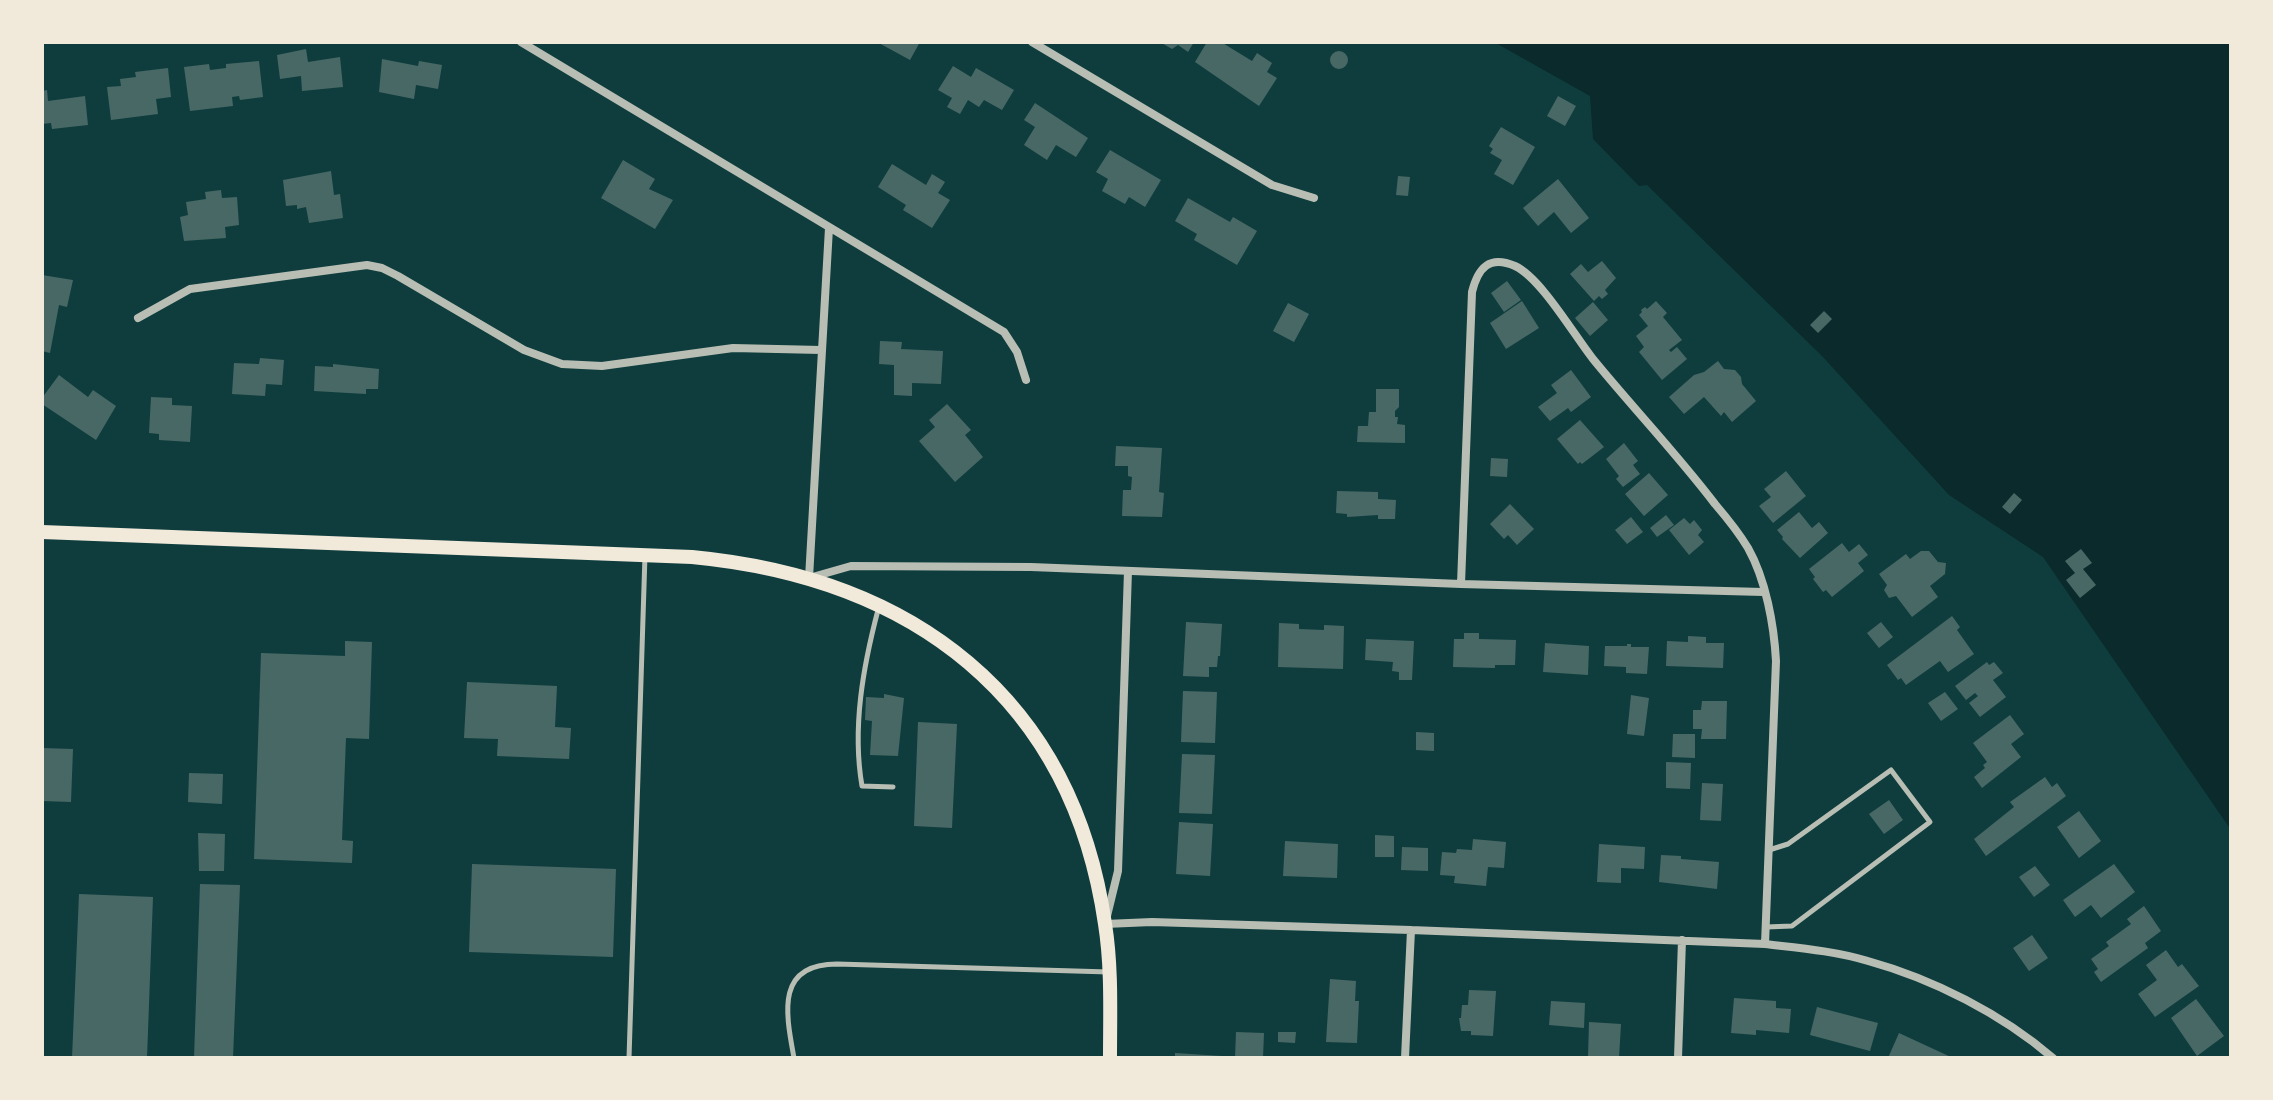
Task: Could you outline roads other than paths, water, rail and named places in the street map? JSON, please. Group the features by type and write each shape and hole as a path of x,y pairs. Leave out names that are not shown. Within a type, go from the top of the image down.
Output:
{"main road":[{"path":"42,532 645,553 744,563 845,589 880,605 953,649 1012,706 1035,738 1073,807 1088,847 1105,924 1110,972 1110,1058"}],"street":[{"path":"521,42 1004,332 1017,352 1026,380"},
{"path":"1032,42 1272,185 1314,198"},
{"path":"829,228 809,578 851,566 1128,571 1763,592"},
{"path":"1461,584 1472,292 1477,275 1486,265 1496,262 1528,274 1536,282 1594,360 1696,479 1740,536 1754,560 1774,636 1776,661 1765,944"},
{"path":"138,318 190,289 367,265 398,276 524,350 562,364 602,366 733,348 821,350"},
{"path":"1128,571 1118,871 1105,924 1152,922 1765,944 1854,958 1911,976 1992,1016 2053,1058"},
{"path":"1405,1058 1411,930"},
{"path":"1678,1058 1682,940"}],"lane":[{"path":"629,1058 645,553"},
{"path":"880,605 866,655 857,758 862,786 893,787"},
{"path":"1765,927 1792,926 1930,822 1891,770 1788,844 1769,850"},
{"path":"794,1058 787,1013 788,997 792,984 810,967 837,964 1110,972"}],"water":[{"path":"1494,42 2231,42 2231,830 2043,557 1949,495 1823,357 1647,185 1639,186 1593,139 1590,96"}]}
